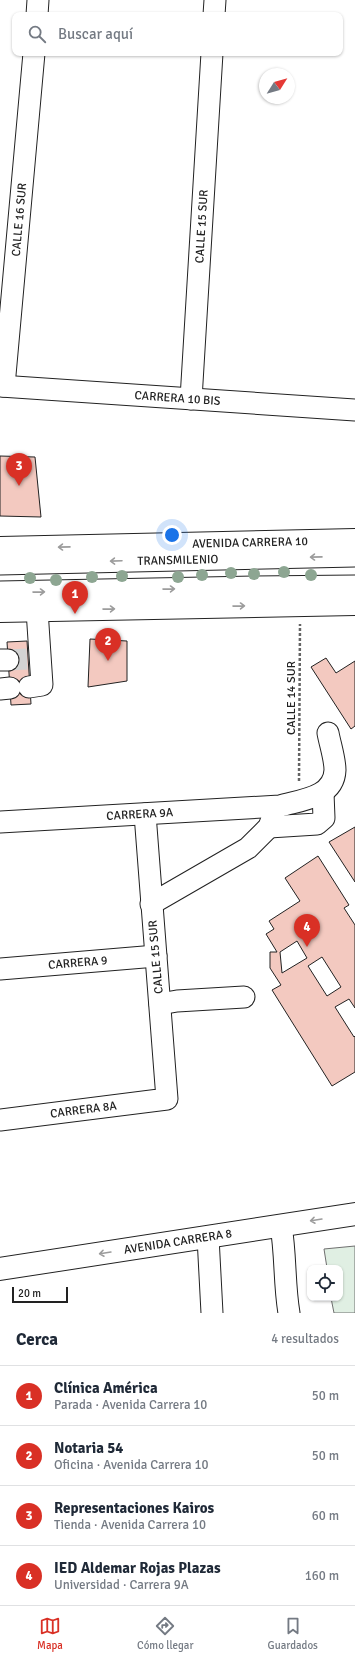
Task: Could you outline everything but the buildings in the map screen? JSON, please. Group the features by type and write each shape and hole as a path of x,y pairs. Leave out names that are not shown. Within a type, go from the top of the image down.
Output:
{"main road":[{"name":"AVENIDA CARRERA 10","path":"0,548 355,540"},
{"path":"0,611 355,604"},
{"name":"AVENIDA CARRERA 8","path":"0,1270 355,1214"}],"street":[{"path":"37,12 38,0"},
{"path":"214,12 215,0"},
{"name":"CALLE 16 SUR","path":"2,386 34,56"},
{"name":"CALLE 15 SUR","path":"192,399 212,56"},
{"name":"CARRERA 10 BIS","path":"2,386 355,410"},
{"name":"TRANSMILENIO","path":"0,564 355,556"},
{"path":"0,592 355,586"},
{"path":"13,688 42,685 19,659 37,610"},
{"path":"270,827 317,824 324,818 323,793 331,785 335,770 328,733"},
{"name":"CARRERA 9A","path":"0,822 278,806 323,793"},
{"path":"151,904 248,848 270,827 278,806"},
{"name":"CALLE 15 SUR","path":"145,814 167,1099"},
{"name":"CARRERA 9","path":"0,969 156,956"},
{"path":"160,1004 177,1001 244,997"},
{"name":"CARRERA 8A","path":"0,1120 167,1099"},
{"path":"281,1226 286,1257 286,1296 289,1313"},
{"path":"208,1237 212,1313"}],"path":[{"name":"CALLE 14 SUR","path":"299,783 300,605"}],"green space":[{"path":"355,1246 355,1313 334,1313 332,1301 343,1301 343,1265 327,1265 324,1249"}],"tunnel":[{"path":"8,660 27,659"}],"place":[{"name":"Representaciones Kairos","path":"19,486"},
{"name":"Clínica América","path":"75,614"},
{"name":"Notaria 54","path":"108,661"},
{"name":"IED Aldemar Rojas Plazas","path":"307,947"}]}
